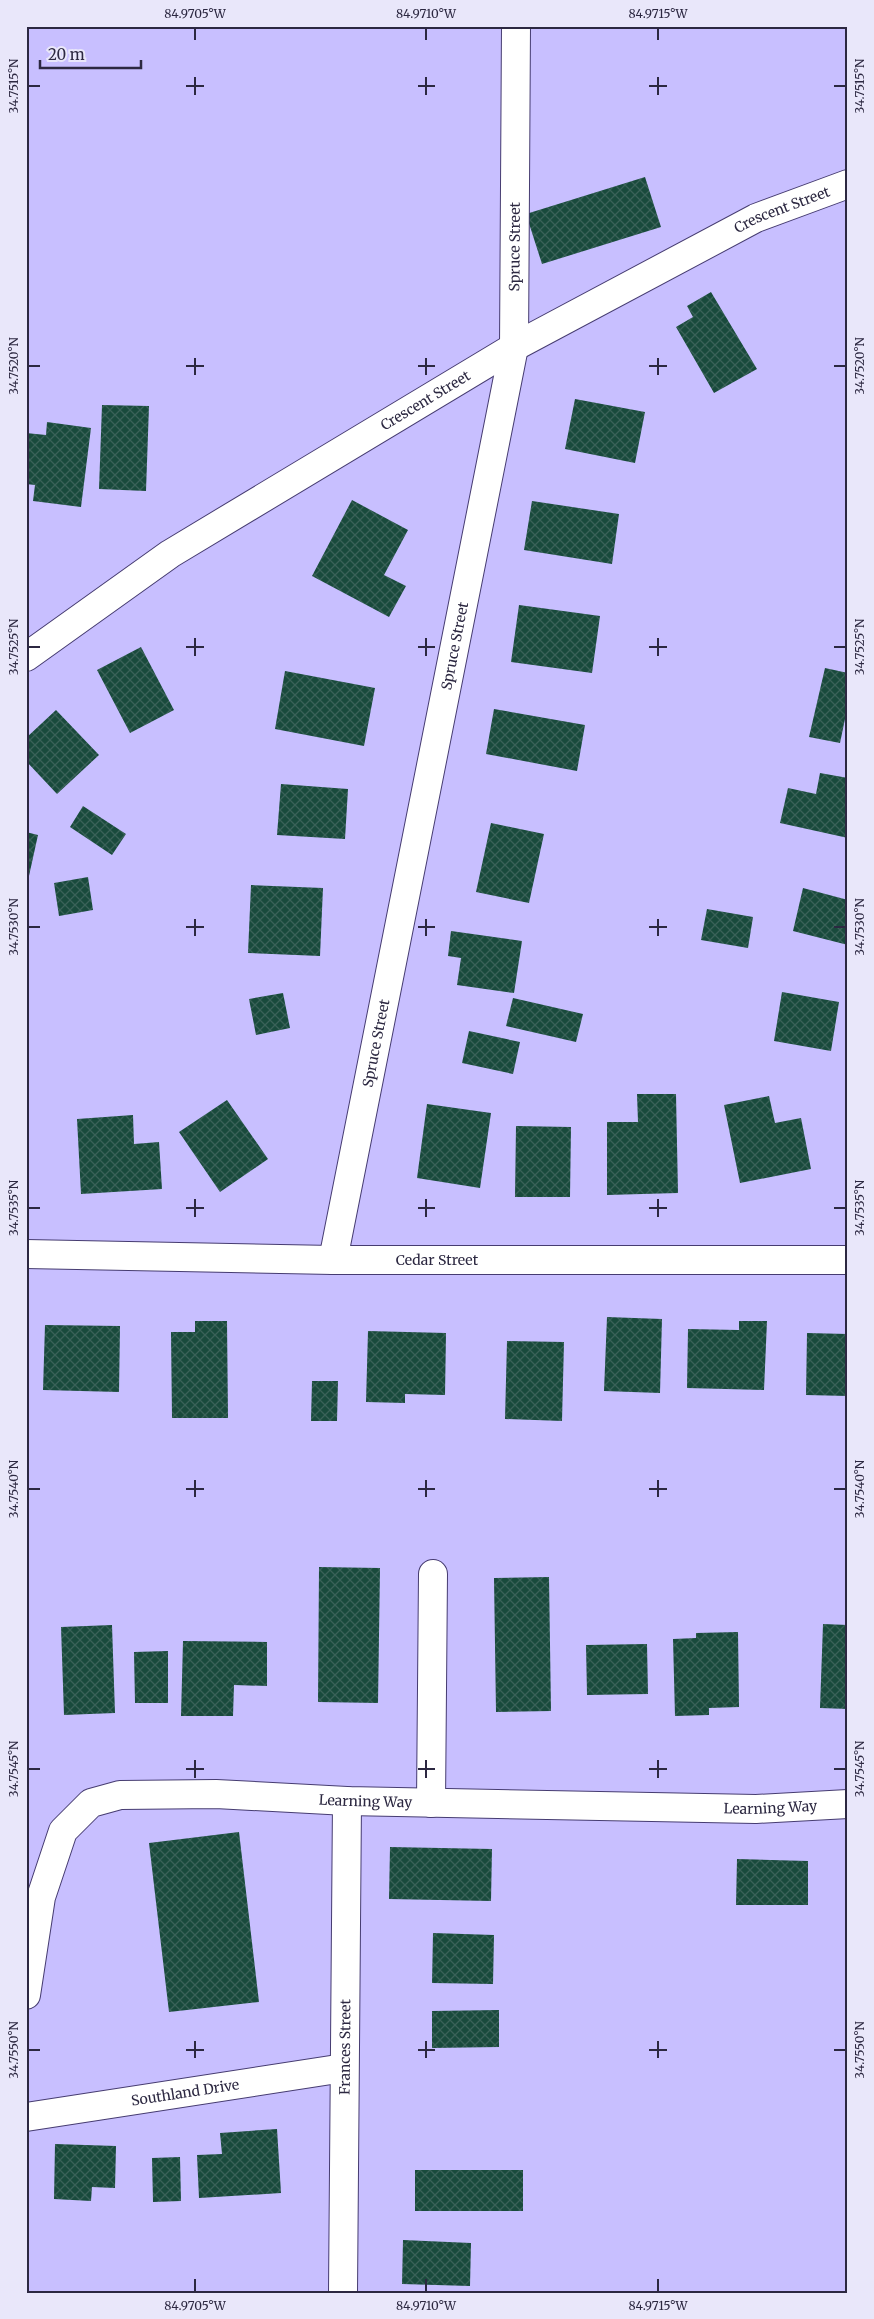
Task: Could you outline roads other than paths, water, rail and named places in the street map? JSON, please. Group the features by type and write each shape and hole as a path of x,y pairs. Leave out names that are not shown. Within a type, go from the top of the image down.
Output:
{"street":[{"name":"Spruce Street","path":"333,1260 514,347 516,26"},
{"name":"Crescent Street","path":"26,657 170,554 514,347 756,218 848,184"},
{"name":"Cedar Street","path":"26,1254 333,1260 848,1260"},
{"path":"431,1803 433,1574"},
{"name":"Learning Way","path":"26,1994 41,1897 63,1831 91,1803 120,1795 216,1794 347,1801 756,1809 848,1804"},
{"name":"Frances Street","path":"343,2293 347,1801"},
{"name":"Southland Drive","path":"26,2117 344,2068"}]}
